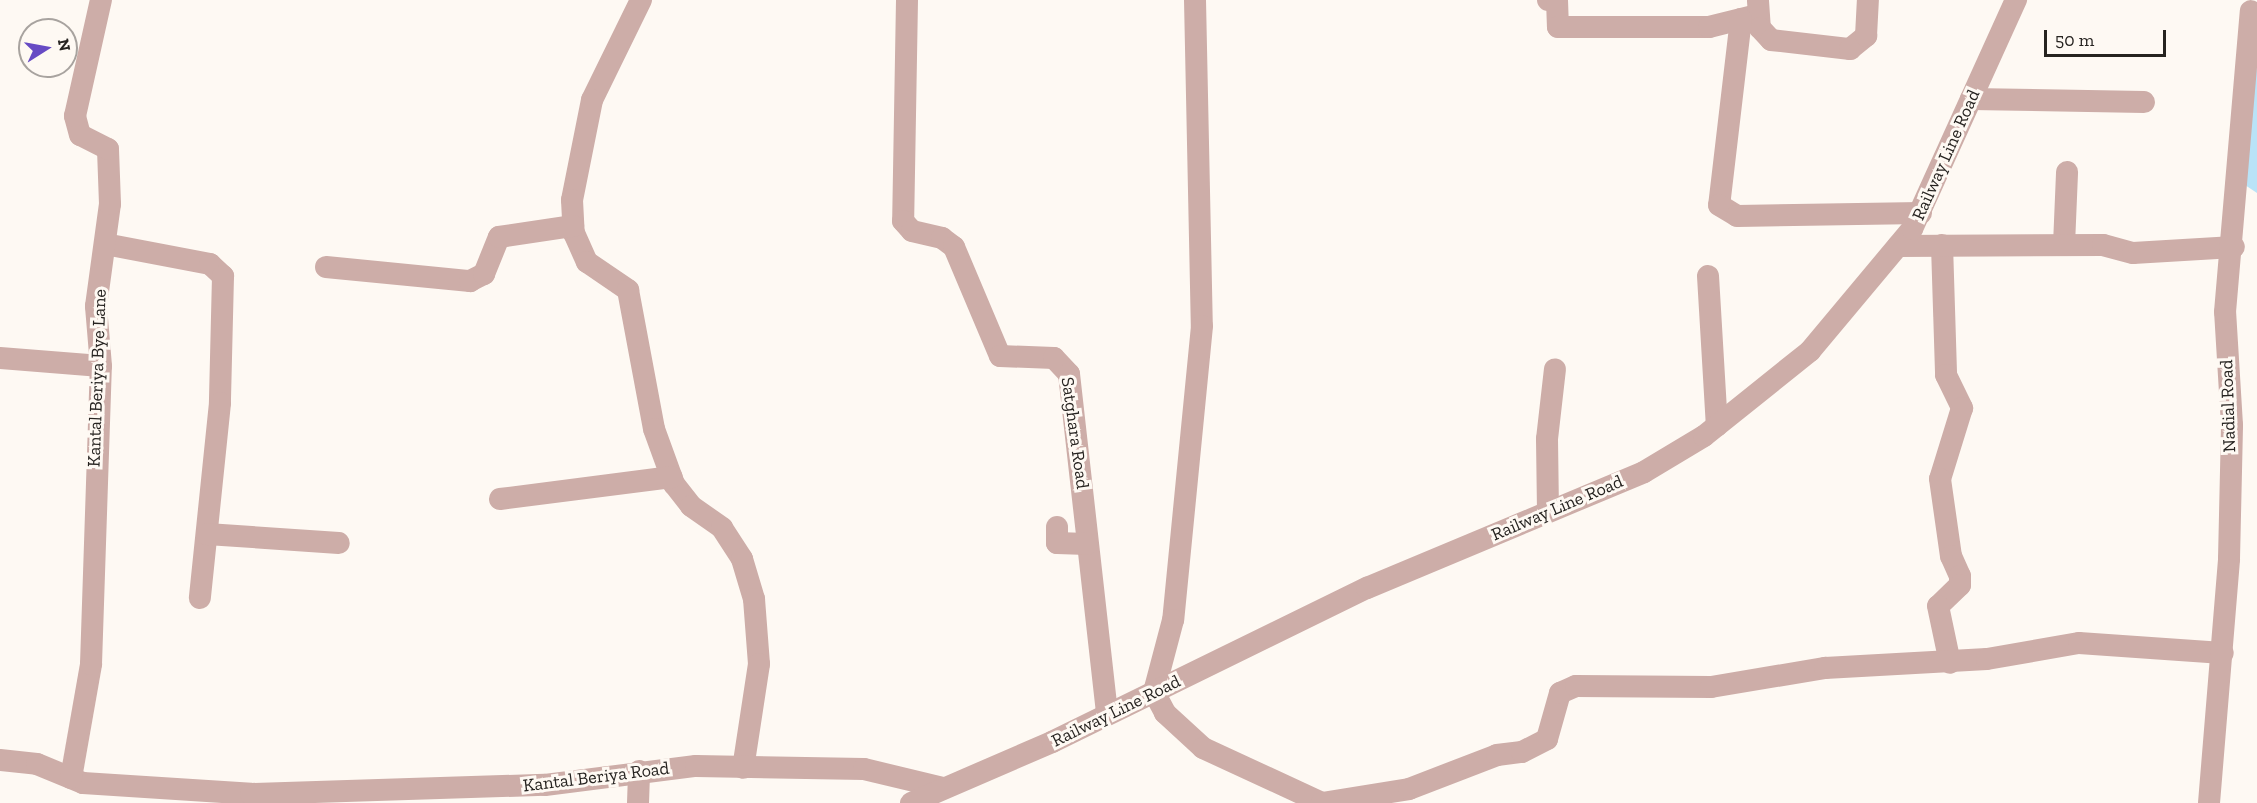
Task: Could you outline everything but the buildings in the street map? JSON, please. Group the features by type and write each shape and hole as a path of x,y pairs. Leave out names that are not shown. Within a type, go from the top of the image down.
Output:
{"street":[{"name":"Kantal Beriya Bye Lane","path":"71,778 91,664 101,366 96,306 111,204 108,149 75,127 101,0"},
{"path":"641,0 592,100 572,200 573,226 587,262 628,291 654,429 672,477 691,506 722,528 742,559 754,599 759,664 743,768"},
{"name":"Satghara Road","path":"907,0 903,221 912,231 942,238 954,247 1000,356 1054,358 1069,374 1107,714"},
{"path":"1195,0 1202,326 1173,620 1154,692 1176,725 1203,748 1322,803 1409,789 1497,755 1522,752 1546,739 1560,693 1576,686 1711,687 1825,668 1950,663 2079,643 2223,653"},
{"path":"1548,0 1557,0 1558,27 1709,27 1752,11"},
{"path":"1752,11 1760,28 1782,45 1850,49 1866,36 1868,0"},
{"name":"Railway Line Road","path":"911,803 1154,692 1367,588 1644,471 1717,426 1810,351 1898,246 1921,213 2016,0"},
{"path":"1752,11 1719,205 1737,216 1921,213"},
{"name":"Nadial Road","path":"2209,803 2223,653 2232,425 2225,312 2234,247 2232,185 2251,11"},
{"path":"1971,99 2144,102"},
{"path":"2064,245 2067,172"},
{"path":"326,267 470,281 484,274 499,237 573,226"},
{"path":"105,243 210,264 223,276 220,403 200,598"},
{"path":"1942,245 1946,375 1962,408 1940,479 1951,556 1960,576 1960,585 1938,606 1950,663"},
{"path":"1898,246 2117,246 2133,253 2234,247"},
{"path":"1707,276 1717,426"},
{"path":"0,358 101,366"},
{"path":"1548,511 1547,439 1555,369"},
{"path":"500,498 672,477"},
{"path":"1057,527 1056,543 1087,544"},
{"path":"207,534 339,543"},
{"name":"Kantal Beriya Road","path":"0,760 37,764 83,783 266,798 432,796 575,783 639,771 743,768 864,769 943,788"},
{"path":"638,803 639,771"}],"water":[{"path":"2257,61 2257,193 2245,185"}]}
